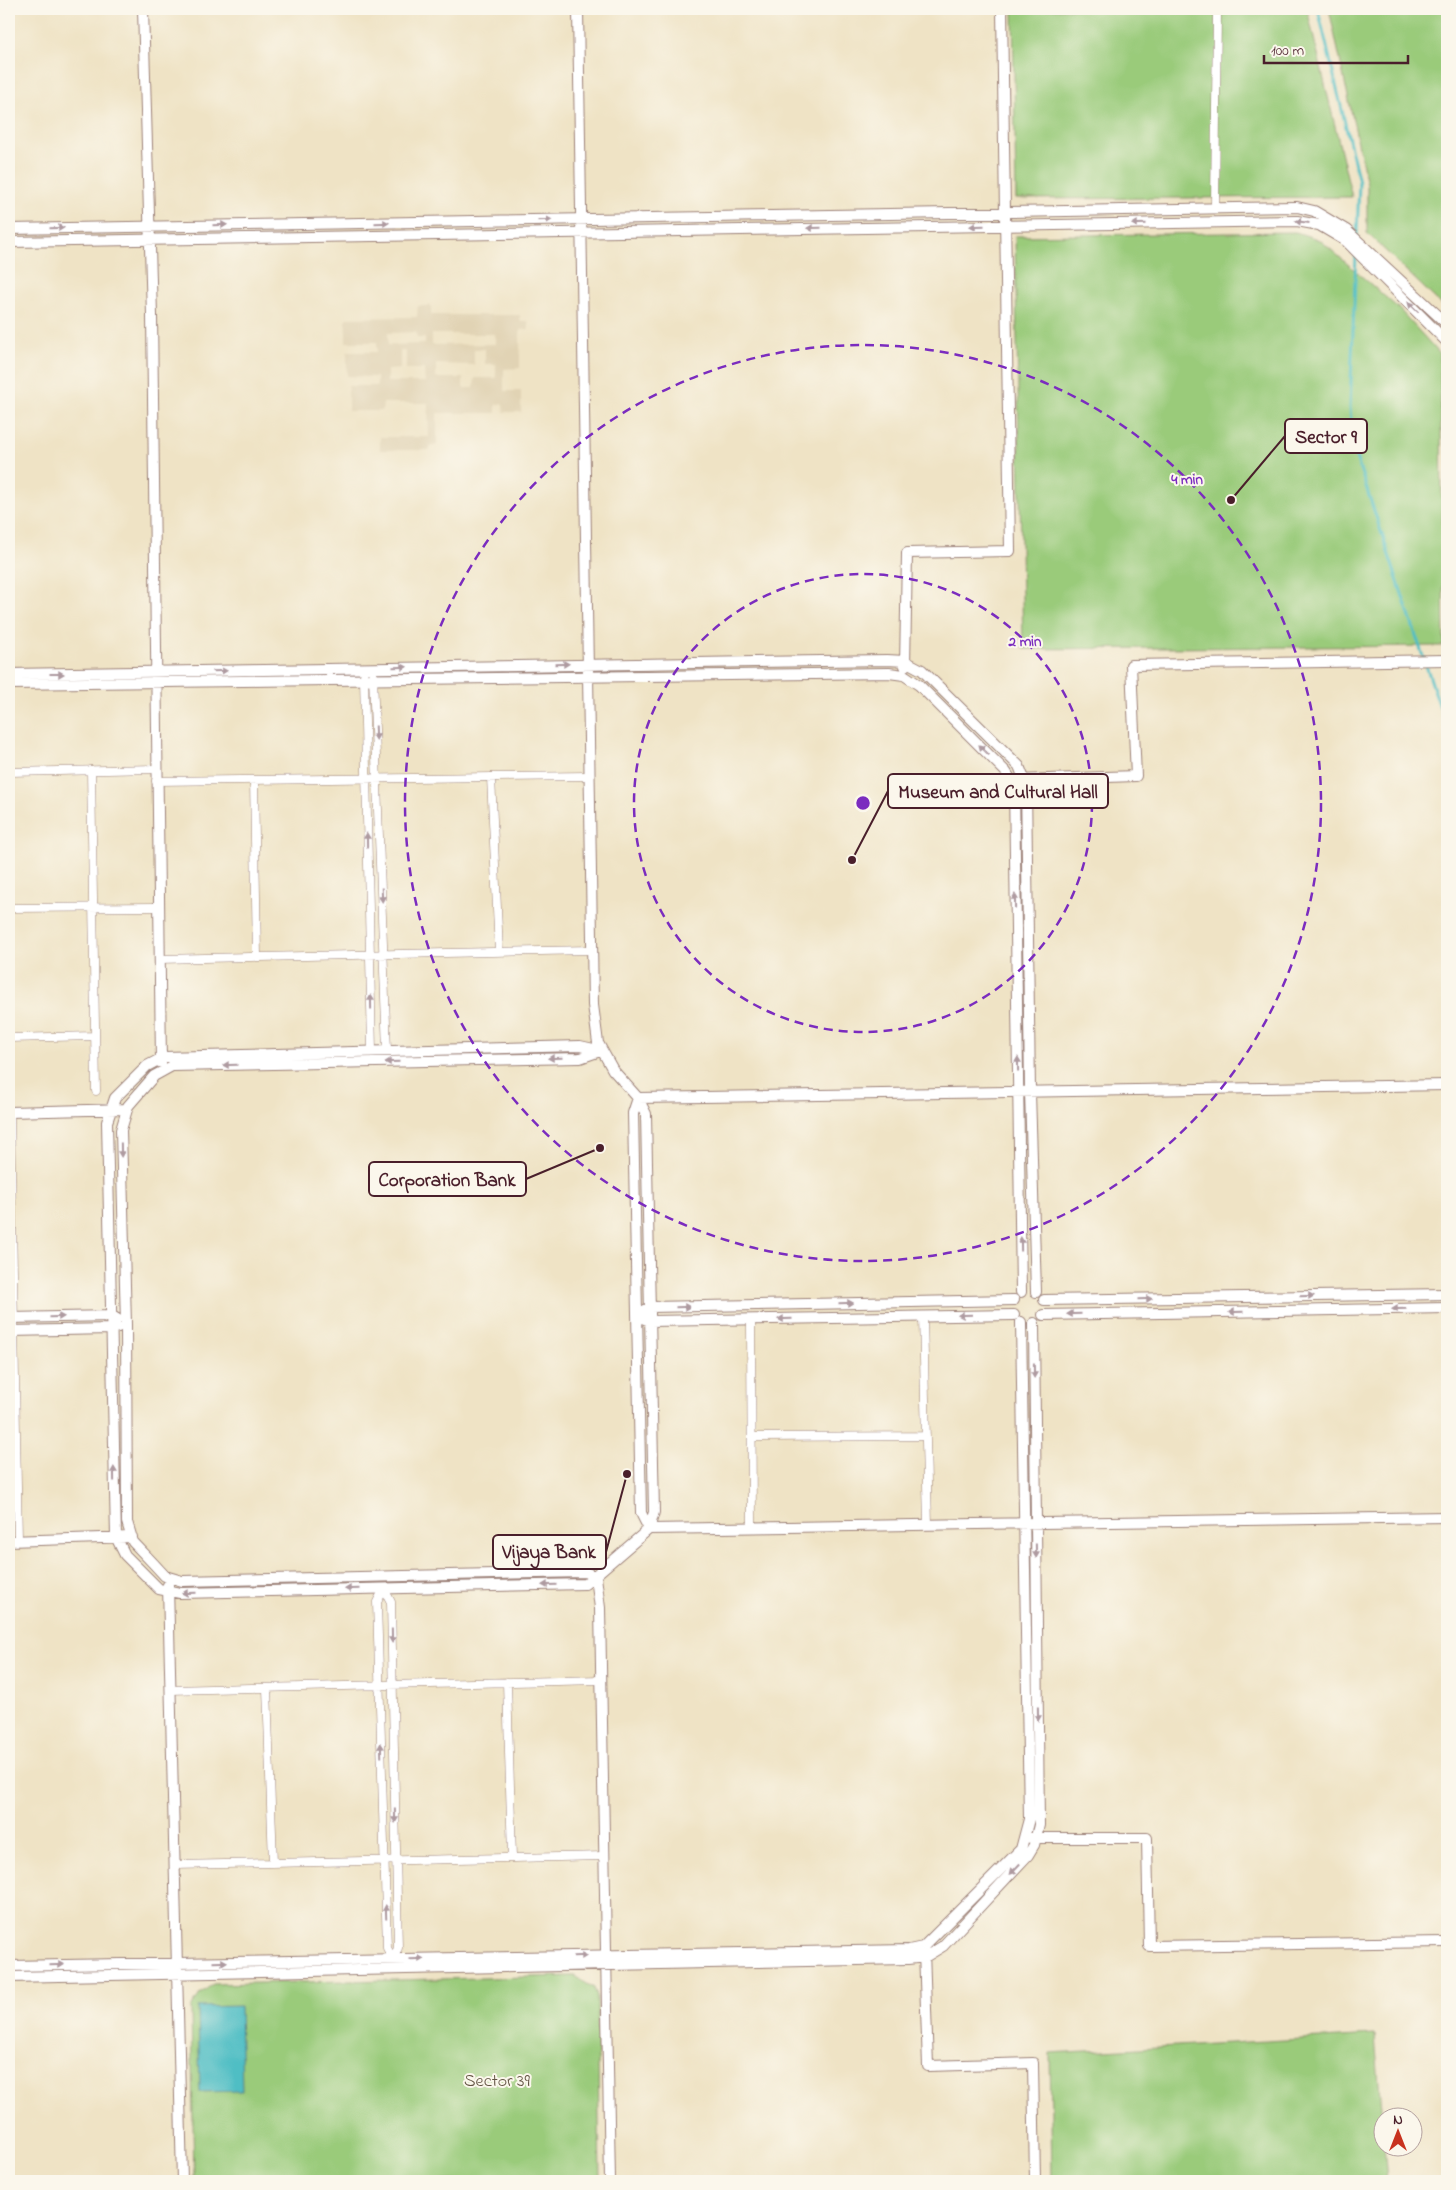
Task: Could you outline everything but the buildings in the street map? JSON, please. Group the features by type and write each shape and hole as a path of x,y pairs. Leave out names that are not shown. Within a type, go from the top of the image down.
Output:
{"street":[{"path":"143,9 150,227 158,959 160,1059 164,1070"},
{"path":"578,9 593,1005 598,1043 614,1070 638,1098 646,1114 654,1512 649,1529 596,1577 585,1584 180,1593 159,1589 125,1555 116,1537 107,1122 115,1098 147,1066 164,1057 580,1046 602,1050"},
{"path":"904,675 906,553 1010,551 1002,9"},
{"path":"1215,209 1217,9"},
{"path":"9,229 1297,207 1314,212 1346,230 1447,324"},
{"path":"9,242 1297,221 1319,225 1346,241 1447,342"},
{"path":"1011,781 1136,776 1131,665 1447,660"},
{"path":"9,684 369,668 587,664 905,661 922,670 1019,766 1026,784 1030,1092 1036,1292"},
{"path":"369,668 375,678 387,1051"},
{"path":"369,668 363,679 372,1051"},
{"path":"9,674 363,679 889,673 904,675 919,685 1006,772 1014,786 1018,1092 1018,1296 1012,1307 1018,1318 1029,1818 1021,1849 924,1952 928,2066 1034,2063 1035,2181"},
{"path":"9,772 156,769"},
{"path":"91,770 96,1091"},
{"path":"156,781 589,776"},
{"path":"491,777 499,952"},
{"path":"254,780 256,957"},
{"path":"9,908 158,907"},
{"path":"158,959 592,950"},
{"path":"9,1038 96,1036"},
{"path":"596,1577 585,1572 182,1580 169,1577 153,1563 133,1542 127,1522 126,1324 120,1130 128,1109 154,1076 172,1066 580,1058 602,1050"},
{"path":"638,1098 1447,1085"},
{"path":"638,1098 633,1113 641,1513 649,1529"},
{"path":"128,1109 9,1112 12,1448 13,1541 132,1537"},
{"path":"637,1317 650,1307 1018,1296 1030,1291 1036,1292 1044,1300 1044,1314"},
{"path":"1044,1300 1447,1294"},
{"path":"9,1966 393,1959 908,1959 942,1946 1028,1855 1036,1838 1039,1825 1034,1323 1044,1314 1447,1308"},
{"path":"11,1318 112,1316 126,1324"},
{"path":"637,1317 650,1321 923,1316 1018,1318 1034,1323"},
{"path":"923,1316 928,1525"},
{"path":"751,1319 752,1528"},
{"path":"11,1331 112,1329 126,1324"},
{"path":"752,1437 926,1436"},
{"path":"649,1529 1447,1517"},
{"path":"169,1577 167,1591 182,2181"},
{"path":"596,1577 600,1608 602,1680 610,2181"},
{"path":"384,1589 391,1602 398,1948 393,1959"},
{"path":"384,1589 377,1602 379,1685 386,1948 393,1959"},
{"path":"170,1690 602,1680"},
{"path":"507,1682 512,1858"},
{"path":"267,1688 273,1863"},
{"path":"1025,1838 1147,1838 1149,1946 1447,1942"},
{"path":"174,1865 605,1856"},
{"path":"9,1977 177,1974 606,1960"}],"shaded area":[{"path":"418,306 431,306 431,315 520,315 520,321 528,321 529,329 520,330 520,368 504,369 504,391 521,391 521,412 504,412 503,404 496,404 496,413 437,413 437,445 430,446 430,450 380,450 380,437 429,437 428,403 383,403 382,411 348,411 348,386 377,386 377,377 347,376 347,352 377,352 377,342 346,342 346,318 417,317","holes":["416,332 417,338 425,338 425,344 388,345 388,333","432,334 495,334 496,344 432,345","474,349 485,349 485,364 496,364 496,378 475,378 474,388 463,388 463,378 436,378 436,364 474,365","400,351 406,351 406,369 424,369 425,382 387,382 387,370 400,369"]}],"green space":[{"path":"1013,9 1307,9 1352,197 1016,199"},
{"path":"1329,9 1447,9 1447,310 1367,233 1367,184"},
{"path":"1296,232 1320,240 1398,308 1440,354 1444,646 1023,649 1015,236"},
{"name":"Sector 39","path":"574,1976 594,1988 597,1997 600,2181 194,2181 191,2008 200,1994 213,1984"},
{"path":"1375,2035 1381,2108 1374,2108 1374,2158 1385,2158 1387,2181 1052,2181 1050,2053"}],"water":[{"path":"240,2006 242,2091 200,2092 198,2007"}],"waterway":[{"path":"1318,9 1359,182 1357,236"},
{"path":"1356,254 1350,407 1353,448 1447,728"}],"place":[{"name":"Sector 9","path":"1231,500"},
{"name":"Museum and Cultural Hall","path":"852,860"},
{"name":"Corporation Bank","path":"600,1148"},
{"name":"Vijaya Bank","path":"627,1474"}]}
